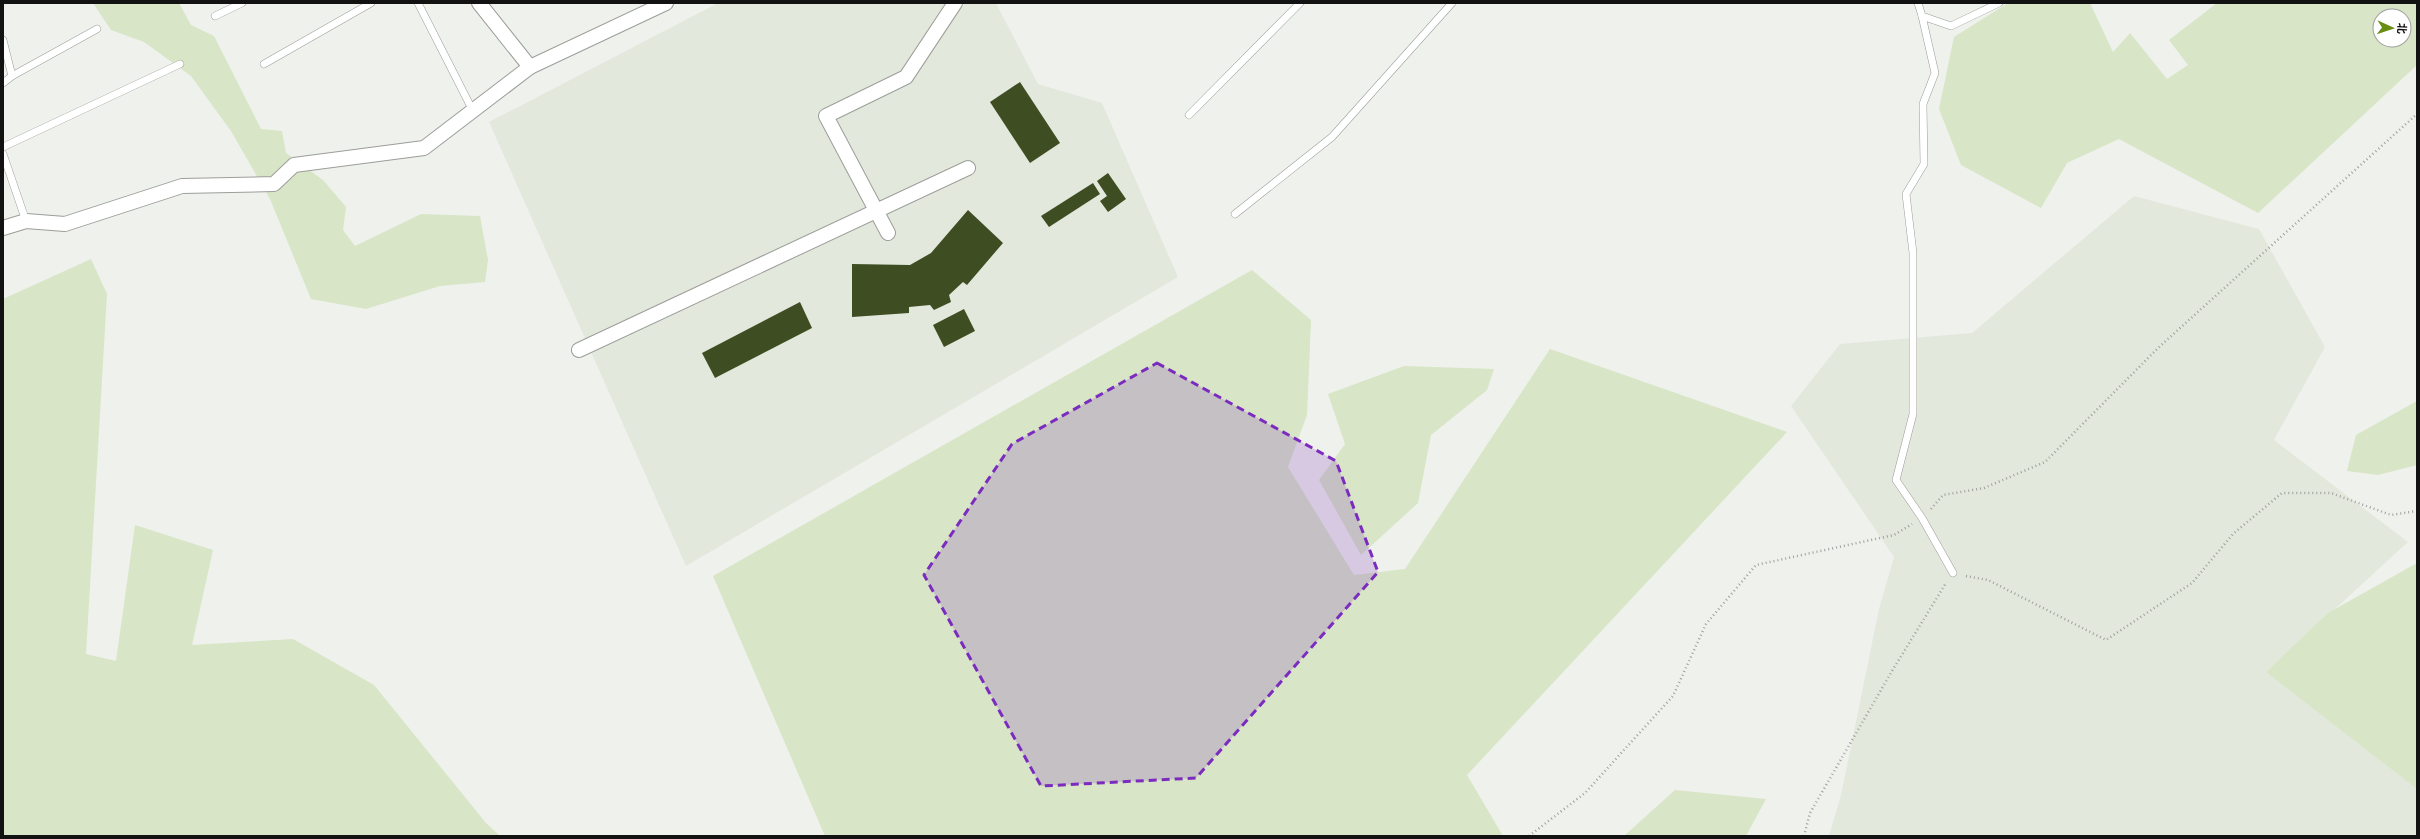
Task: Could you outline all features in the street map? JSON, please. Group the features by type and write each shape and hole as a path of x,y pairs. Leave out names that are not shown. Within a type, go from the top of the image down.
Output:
{"street":[{"path":"479,3 530,68"},
{"path":"3,228 26,221 65,224 182,186 274,184 294,165 424,148 530,68 666,3"},
{"path":"888,233 826,116 906,77 955,3"},
{"path":"579,350 968,168"}],"lane":[{"path":"215,16 242,3"},
{"path":"264,64 371,3"},
{"path":"418,3 473,111"},
{"path":"1189,115 1300,3"},
{"path":"1236,214 1332,137 1452,3"},
{"path":"1918,3 1935,73 1923,104 1924,164 1906,194 1913,253 1913,414 1896,480 1922,518 1953,573"},
{"path":"1922,16 1951,26 2000,3"},
{"path":"3,82 97,29"},
{"path":"3,40 12,76"},
{"path":"3,147 180,64"},
{"path":"3,154 26,221"}],"path":[{"path":"1529,836 1585,793 1673,696 1706,624 1756,565 1894,535 1922,518 1944,495 1984,488 2045,462 2158,348 2417,114"},
{"path":"1804,836 1810,813 1892,671 1953,573 1988,580 2106,640 2192,583 2233,534 2282,493 2331,493 2391,515 2417,511"}],"highlighted area":[{"path":"1157,363 1336,461 1378,572 1196,778 1041,786 924,575 1012,444"}],"shaded area":[{"path":"718,3 996,3 1038,84 1102,103 1178,277 686,566 489,122"},
{"path":"2134,196 2259,229 2325,347 2274,440 2408,542 2266,672 2417,782 2417,836 1829,836 1841,795 1879,609 1894,557 1791,406 1840,344 1972,333"}],"green space":[{"path":"93,3 179,3 191,25 214,36 261,129 282,131 286,153 323,180 346,207 343,230 355,246 421,214 480,216 488,260 485,282 440,286 366,309 311,299 270,199 231,131 191,76 144,42 111,30"},
{"path":"2008,3 2090,3 2113,52 2130,33 2167,79 2188,65 2169,40 2217,3 2417,3 2417,65 2258,213 2119,139 2067,163 2041,208 1961,165 1939,109 1954,37"},
{"path":"91,259 107,294 86,654 116,661 135,525 213,550 192,645 293,639 374,685 486,823 500,836 3,836 3,299"},
{"path":"1252,270 1311,320 1307,415 1288,467 1354,575 1405,569 1550,349 1787,432 1467,775 1503,836 825,836 713,576"},
{"path":"1404,366 1494,369 1487,390 1431,435 1418,503 1361,555 1319,480 1345,444 1328,394"},
{"path":"2417,401 2417,465 2378,475 2347,471 2356,435"},
{"path":"2417,563 2417,789 2266,672 2328,613"},
{"path":"1675,790 1766,799 1746,836 1624,836"}],"building":[{"path":"1020,82 1060,143 1030,163 990,102"},
{"path":"1108,173 1126,199 1108,212 1100,201 1107,196 1097,181"},
{"path":"1093,183 1100,194 1049,227 1041,216"},
{"path":"968,210 1003,243 967,285 963,282 949,295 951,302 934,310 930,305 909,307 909,313 852,317 852,264 910,265 931,253"},
{"path":"800,302 812,328 715,378 702,353"},
{"path":"964,309 975,331 944,347 933,325"}]}
